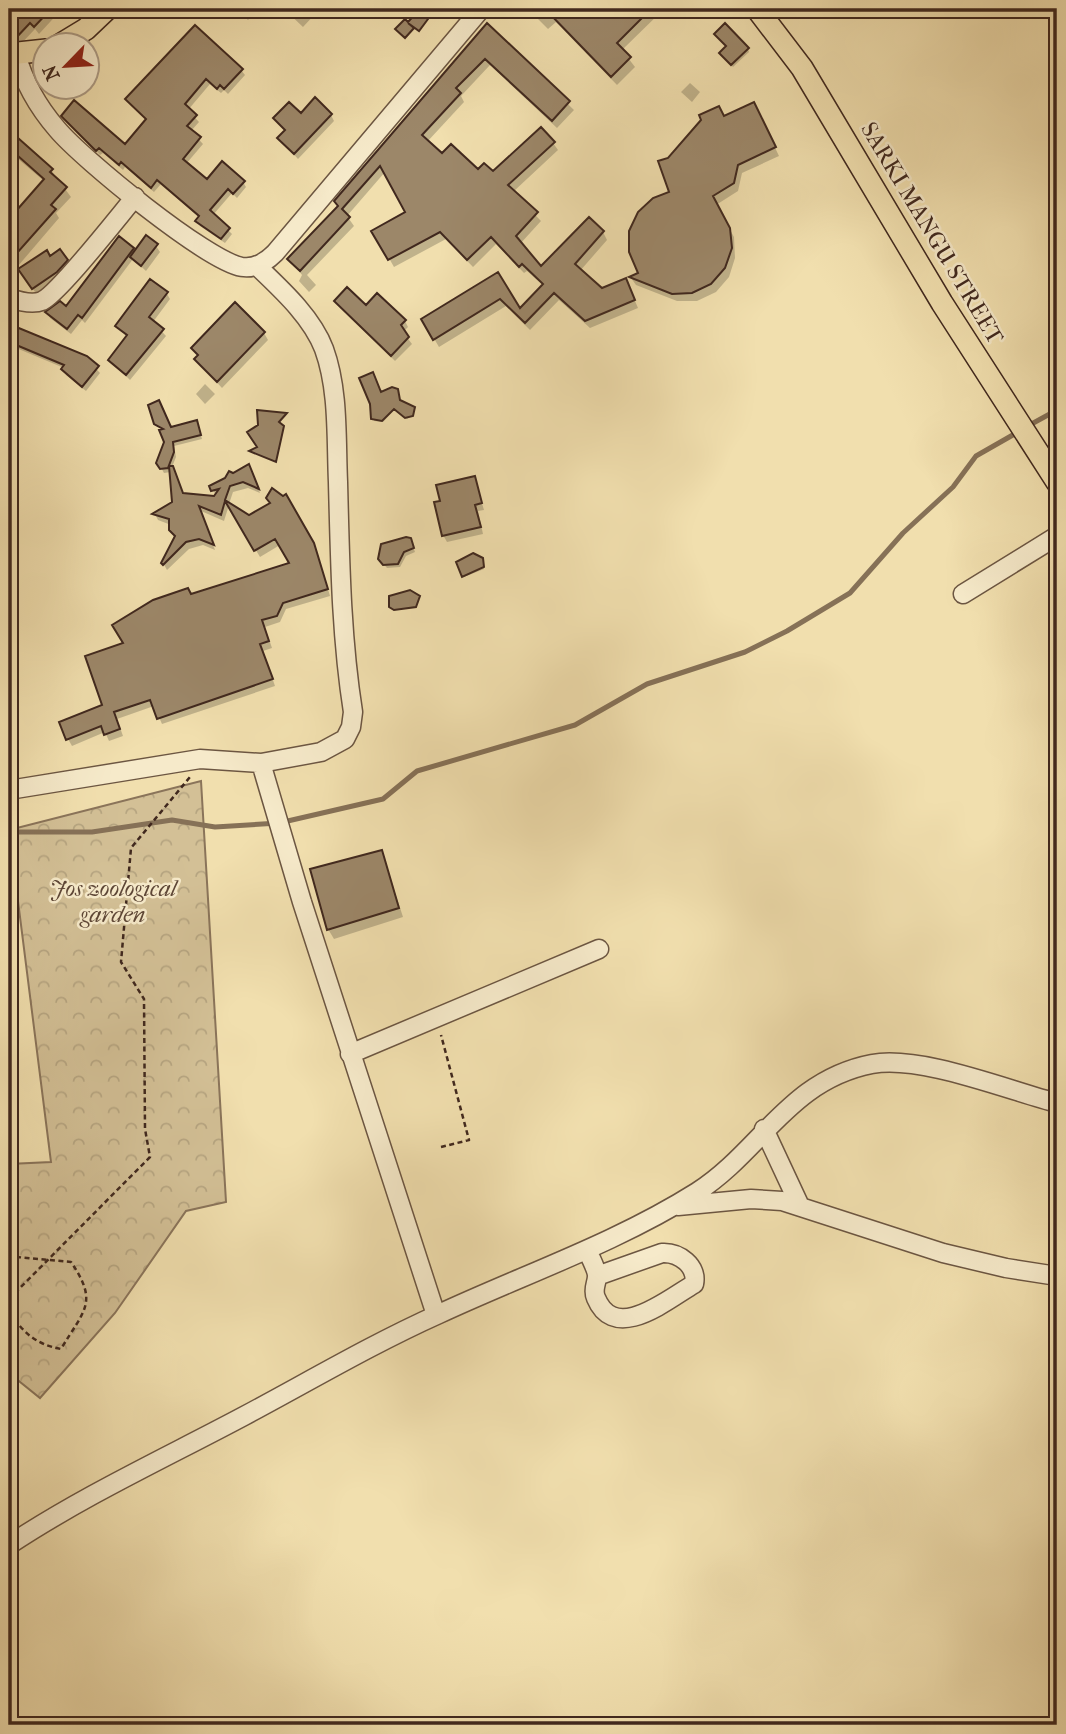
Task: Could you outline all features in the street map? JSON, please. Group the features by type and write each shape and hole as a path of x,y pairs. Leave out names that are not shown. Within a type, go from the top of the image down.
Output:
{"main road":[{"path":"81,32 107,9"},
{"name":"SARKI MANGU STREET","path":"757,10 802,68 949,315 1057,482"},
{"path":"12,54 32,52"}],"street":[{"path":"12,54 32,95 55,128 78,152 215,255 244,267 257,266 275,253 481,9"},
{"path":"9,298 24,302 42,301 60,285 135,197"},
{"path":"9,790 200,759 261,763 335,747 345,739 351,727 353,712 342,611 335,413 330,373 324,349 313,328 257,266"},
{"path":"963,594 1057,536"},
{"path":"261,763 350,1054 436,1315"},
{"path":"350,1054 599,949"},
{"path":"9,1545 82,1501 436,1315 588,1251 698,1191 722,1172 790,1103 816,1085 872,1064 895,1062 923,1066 1057,1103"},
{"path":"764,1129 799,1204"},
{"path":"668,1207 751,1199 799,1204 943,1253 1006,1268 1057,1276"},
{"path":"588,1251 597,1276 595,1296 602,1308 625,1319 636,1318 694,1284 696,1277 691,1267 671,1252 662,1252 597,1276"}],"path":[{"path":"9,1299 150,1157 145,1129 144,999 121,962 131,848 185,785 200,759"},
{"path":"436,1018 469,1140 441,1147"},
{"path":"9,1262 17,1257 71,1262 87,1285 86,1307 61,1349 44,1346 26,1335 9,1312"}],"green space":[{"name":"Jos zoological garden","path":"201,781 226,1202 186,1211 115,1313 40,1398 9,1373 9,1164 51,1162 9,830"}],"building":[{"path":"9,9 51,9 34,27 30,23 14,40 9,41"},
{"path":"545,9 651,9 617,43 631,57 611,77"},
{"path":"418,11 428,19 419,31 408,23 414,28 405,38 395,29 405,19 408,22"},
{"path":"487,23 570,101 552,121 485,59 456,88 461,93 422,135 442,153 451,144 478,169 484,163 493,171 541,127 555,142 508,185 538,212 516,236 541,266 589,217 604,231 575,264 602,288 626,278 635,300 585,321 554,293 525,323 500,299 433,340 421,319 498,272 520,308 543,284 522,264 519,267 491,237 467,260 440,232 388,260 371,231 405,212 380,166 342,209 350,217 300,271 287,259 338,206 334,201"},
{"path":"725,23 749,48 731,65 719,53 726,46 714,34"},
{"path":"195,25 243,69 224,89 220,85 217,89 206,79 185,104 197,115 187,126 201,137 183,159 207,179 222,161 245,181 233,194 228,189 210,210 230,228 221,239 195,221 199,216 157,180 151,188 121,162 119,165 99,148 96,151 61,116 72,102 76,102 125,144 146,119 125,99"},
{"path":"315,97 332,114 294,154 277,138 285,130 273,118 289,102 301,113"},
{"path":"754,102 776,147 738,165 734,183 713,196 730,228 732,248 725,268 711,284 692,293 672,294 629,277 638,273 629,252 629,231 638,212 653,198 669,192 658,161 668,158 701,120 699,115 719,106 724,116"},
{"path":"9,130 53,169 50,172 67,187 51,205 56,209 9,262 9,219 44,179 9,148"},
{"path":"146,235 158,244 141,266 130,257"},
{"path":"119,236 134,248 82,318 78,315 67,329 45,312 60,301 66,306"},
{"path":"60,249 68,260 57,272 32,289 18,269 47,250 50,256"},
{"path":"150,279 168,292 149,317 164,329 126,375 108,360 127,335 115,326"},
{"path":"347,287 366,305 377,293 406,320 401,325 409,337 391,356 334,301"},
{"path":"235,302 265,332 217,382 194,359 198,355 191,348"},
{"path":"9,324 87,356 99,366 82,387 61,369 64,365 9,342"},
{"path":"373,372 381,392 392,387 398,389 400,400 415,407 413,416 405,418 394,409 382,421 371,419 370,404 359,378"},
{"path":"159,400 171,427 197,420 201,435 173,442 174,452 168,468 160,469 156,463 164,442 159,430 163,429 154,424 148,405"},
{"path":"257,410 287,413 279,422 284,426 276,462 249,451 257,447 247,432 258,425"},
{"path":"249,464 259,489 243,482 230,486 225,500 249,515 270,503 266,498 272,488 283,496 286,494 314,543 328,589 283,603 277,616 262,620 269,641 260,644 273,679 157,719 150,700 114,712 120,729 104,735 101,726 66,740 59,722 102,705 85,656 123,643 112,625 153,600 188,588 191,594 289,563 275,539 254,551 225,501 221,515 199,506 214,545 199,539 186,542 163,565 161,563 175,536 169,530 169,519 152,514 172,502 169,466 173,466 183,493 214,496 219,489 211,491 209,486 225,478 229,471 233,473"},
{"path":"475,476 482,503 475,505 481,527 442,536 434,502 440,501 436,485"},
{"path":"411,538 414,548 404,552 398,564 383,565 378,559 381,544"},
{"path":"473,553 483,558 484,567 462,577 456,562"},
{"path":"410,590 420,596 416,607 394,610 389,607 389,596"},
{"path":"382,850 399,908 327,930 310,869"}],"waterway":[{"path":"1026,427 1057,410"},
{"path":"9,832 92,832 172,820 215,827 279,823 383,799 417,771 575,725 647,684 745,652 787,631 850,593 903,533 953,487 976,456 1018,432"}]}
